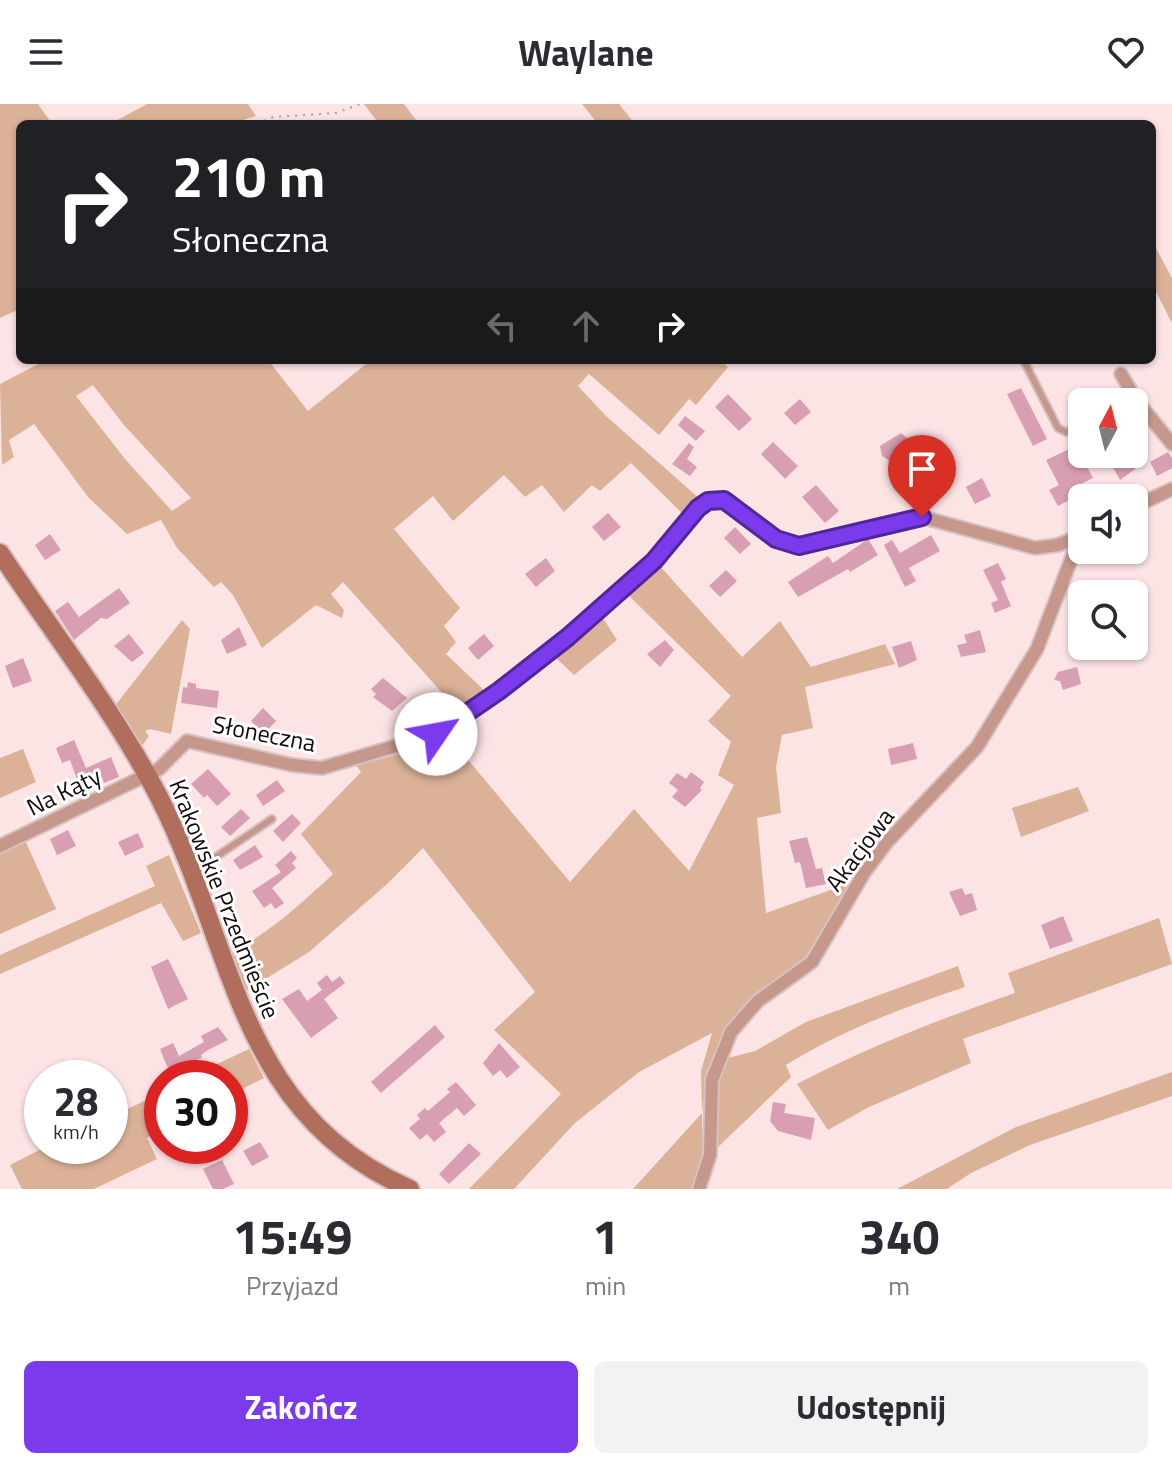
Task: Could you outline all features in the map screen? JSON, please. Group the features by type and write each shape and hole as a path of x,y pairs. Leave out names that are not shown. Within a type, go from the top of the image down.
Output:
{"main road":[{"name":"Krakowskie Przedmieście","path":"0,553 147,775 191,874 252,1032 288,1095 335,1145 410,1189"}],"street":[{"path":"1121,374 1128,388"},
{"path":"1148,416 1172,444"},
{"path":"1148,500 1172,489"},
{"name":"Słoneczna","path":"147,775 159,769 187,741 292,765 322,768 436,734 507,685 568,637 654,561 698,508 713,499 731,504 776,539 799,546 922,517 1035,548 1068,541"},
{"name":"Akacjowa","path":"699,1189 710,1155 712,1080 731,1032 758,1001 812,962 864,873 888,841 977,747 1037,649 1070,564"},
{"name":"Na Kąty","path":"0,846 147,775"}],"lane":[{"path":"1026,364 1058,428 1068,432"},
{"path":"191,874 272,819"}],"path":[{"path":"266,120 336,113 360,104"}],"shaded area":[{"path":"0,104 38,104 49,120 16,120 16,311 0,318"},
{"path":"147,104 248,104 256,116 244,120 117,120"},
{"path":"364,104 404,104 416,120 376,120"},
{"path":"582,104 619,104 632,120 595,120"},
{"path":"1156,248 1172,278 1172,323 1156,292"},
{"path":"38,364 271,364 308,411 366,364 725,364 728,367 696,405 689,399 659,435 589,374 578,386 606,416 700,499 685,516 631,463 600,491 592,485 564,512 542,485 525,497 504,475 453,521 433,496 394,529 460,608 444,626 456,642 446,654 486,692 461,714 343,582 331,594 344,610 342,618 316,605 262,648 233,595 221,582 214,587 177,548 161,520 127,534 88,497 34,424 9,440 14,457 2,465 0,384","holes":["93,385 124,425 191,498 172,511 125,459 76,396"]},
{"path":"658,564 742,657 780,621 811,667 885,644 895,664 805,687 813,728 782,735 776,767 781,813 757,818 766,913 853,882 803,961 750,998 720,1040 708,1072 702,1113 701,1071 712,1033 639,1072 575,1123 514,1189 469,1189 561,1094 494,1030 535,992 423,848 309,952 246,991 231,953 272,927 333,874 301,834 361,772 356,765 412,751 449,737 570,882 634,809 689,871 734,785 718,775 731,742 708,721 731,696 626,593"},
{"path":"601,615 617,640 574,675 554,656"},
{"path":"182,620 190,629 171,734 150,729 145,731 149,736 141,747 114,707"},
{"path":"23,749 36,782 0,798 0,758"},
{"path":"1078,787 1089,811 1021,837 1012,808"},
{"path":"25,840 56,909 0,934 0,850"},
{"path":"169,855 201,933 183,941 161,903 0,974 0,955 155,886 146,866"},
{"path":"1159,918 1172,964 963,1039 971,1063 869,1107 828,1130 797,1084 904,1034 1015,993 1008,973"},
{"path":"958,966 965,987 873,1021 786,1065 791,1077 715,1150 713,1105 724,1059 755,1051 806,1022"},
{"path":"249,1049 264,1078 248,1086 248,1060 226,1060"},
{"path":"1172,1072 1172,1096 1030,1145 971,1173 947,1189 897,1189 1016,1127"},
{"path":"144,1101 144,1164 146,1164 94,1189 22,1189 10,1165 24,1158 24,1164 128,1164 128,1109"},
{"path":"702,1113 703,1156 692,1189 633,1189"}],"building":[{"path":"1021,388 1047,439 1033,446 1007,394"},
{"path":"728,394 752,419 739,431 715,407"},
{"path":"800,399 811,412 795,425 784,413"},
{"path":"685,416 705,431 696,441 678,425"},
{"path":"901,433 908,439 911,449 890,461 882,456 880,446"},
{"path":"773,442 798,466 785,479 761,454"},
{"path":"689,443 694,447 687,459 697,467 690,476 672,464"},
{"path":"1068,450 1068,468 1088,468 1093,478 1081,484 1068,484 1068,501 1058,506 1049,490 1059,485 1046,460"},
{"path":"1168,452 1172,458 1172,468 1157,476 1150,462"},
{"path":"1113,468 1136,468 1120,480"},
{"path":"982,478 991,496 975,504 966,487"},
{"path":"816,485 839,511 825,523 802,497"},
{"path":"608,513 621,527 604,541 592,527"},
{"path":"735,527 751,544 740,554 724,538"},
{"path":"50,534 61,550 45,560 35,545"},
{"path":"931,535 940,551 909,568 916,581 905,587 884,545 892,540 900,553"},
{"path":"868,539 878,555 798,597 788,582 828,556 833,563"},
{"path":"546,558 555,571 536,587 525,574"},
{"path":"998,563 1006,579 1001,582 1011,606 995,613 991,603 998,600 983,570"},
{"path":"726,570 737,581 720,597 709,586"},
{"path":"119,588 130,603 107,619 101,618 74,640 55,611 68,602 79,617"},
{"path":"239,627 247,645 227,654 221,640"},
{"path":"980,630 986,652 961,657 957,645 967,643 964,635"},
{"path":"129,634 144,653 132,662 114,646"},
{"path":"484,634 494,646 478,660 468,648"},
{"path":"665,640 674,650 660,667 647,654"},
{"path":"911,641 917,660 899,668 892,647"},
{"path":"23,658 32,681 13,688 5,666"},
{"path":"1077,667 1081,684 1063,690 1060,681 1054,680 1058,672"},
{"path":"383,678 407,698 392,711 373,697 376,694 371,689"},
{"path":"188,682 196,684 196,688 219,691 217,708 181,703 183,687 187,688"},
{"path":"263,708 276,721 264,734 251,721"},
{"path":"74,740 86,768 111,757 119,777 104,783 102,777 79,785 70,760 62,763 56,748"},
{"path":"913,743 917,759 891,765 888,749"},
{"path":"208,769 231,794 217,806 191,784"},
{"path":"691,772 704,782 700,788 702,790 685,807 672,797 678,790 669,783 677,773 686,779"},
{"path":"277,780 285,791 263,806 256,795"},
{"path":"241,809 250,818 230,836 221,827"},
{"path":"292,814 301,823 283,842 273,831"},
{"path":"68,830 76,846 57,855 50,839"},
{"path":"138,833 144,847 125,856 118,842"},
{"path":"807,837 816,869 822,868 826,884 806,888 800,862 795,863 789,841"},
{"path":"255,845 263,857 240,870 233,860"},
{"path":"291,851 297,858 292,863 296,868 272,888 284,903 275,909 271,903 264,908 252,891 281,872 275,865"},
{"path":"962,888 965,895 972,893 977,910 960,916 949,892"},
{"path":"1063,916 1073,941 1050,949 1041,925"},
{"path":"168,959 188,999 168,1009 151,967"},
{"path":"327,975 332,982 340,976 345,983 324,999 338,1018 311,1038 282,999 299,989 307,1001 322,990 317,983"},
{"path":"435,1025 445,1037 381,1093 371,1082"},
{"path":"218,1027 228,1040 208,1050 197,1060 164,1060 160,1049 173,1043 179,1056 204,1042 201,1036"},
{"path":"499,1043 520,1067 507,1078 500,1070 493,1076 483,1063"},
{"path":"456,1082 476,1105 464,1116 457,1108 439,1123 446,1132 434,1142 427,1134 420,1140 409,1128 420,1119 417,1115 425,1108 428,1111 450,1092 447,1089"},
{"path":"773,1102 786,1104 784,1113 815,1118 811,1140 778,1131 770,1121"},
{"path":"260,1142 269,1157 252,1166 248,1159 248,1148"},
{"path":"469,1143 481,1154 449,1184 439,1174"},
{"path":"214,1164 224,1164 234,1184 213,1189 203,1169"}],"route":[{"path":"436,734 530,668 626,588 654,561 698,508 708,501 724,500 776,539 799,546 922,517"}]}
